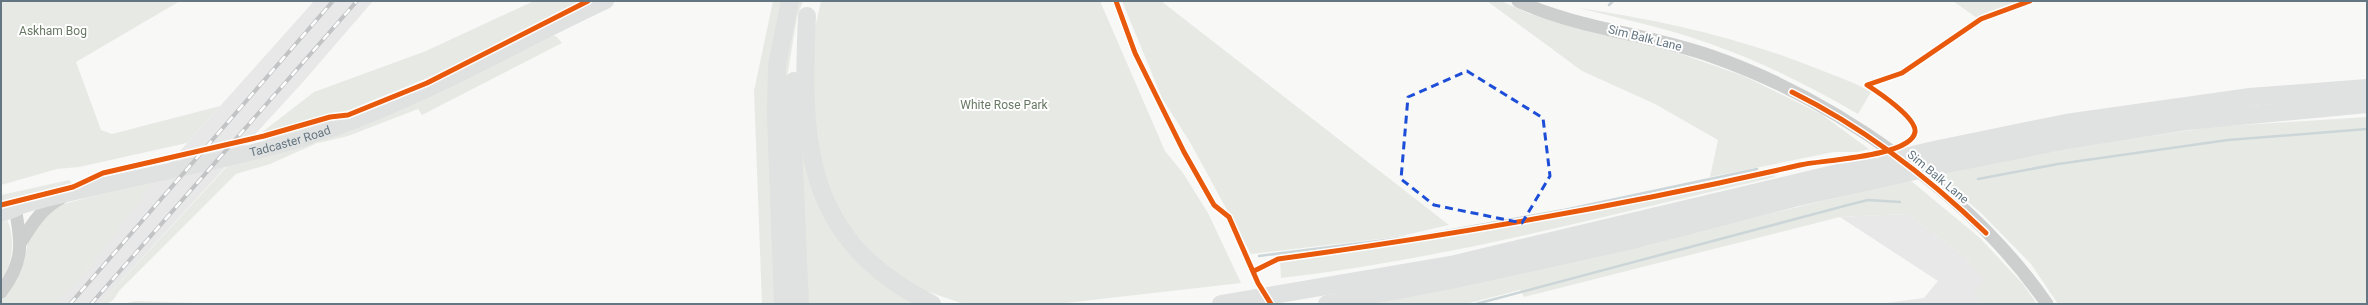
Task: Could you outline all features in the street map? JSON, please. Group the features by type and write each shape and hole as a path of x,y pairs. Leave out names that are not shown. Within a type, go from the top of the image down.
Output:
{"highway":[{"path":"783,304 776,117 777,66 790,1"},
{"path":"800,304 792,121 798,52 809,8"},
{"path":"809,8 805,104 812,163 831,212 842,230 871,265 901,288 932,304"},
{"path":"1220,304 1455,264 1934,150 2066,123 2250,98 2367,88"},
{"path":"1327,304 1628,241 1794,198 1937,166 2066,140 2187,120 2367,104"}],"main road":[{"name":"Tadcaster Road","path":"8,211 70,194 258,151 302,139 372,113 441,82 606,1"}],"street":[{"name":"Sim Balk Lane","path":"1518,1 1554,15 1640,36 1711,56 1792,92 1853,126 1908,164 1948,196 1986,233 2047,304"},
{"name":"Tadcaster Road","path":"1,292 15,269 21,242 37,217 54,202 70,194"},
{"name":"Tadcaster Road","path":"8,211 21,242"}],"highlighted area":[{"path":"1467,71 1543,118 1550,176 1522,223 1434,205 1401,179 1408,97"}],"shaded area":[{"path":"314,1 373,1 303,82 100,304 54,304 89,268 155,179"},
{"path":"1907,214 1964,256 1989,282 1974,292 1984,304 1879,304 1924,298 1938,281 1840,217"}],"green space":[{"name":"Askham Bog","path":"1,1 180,1 76,62 101,130 112,134 220,106 187,143 79,167 57,169 1,185"},
{"path":"534,1 584,1 447,70 347,111 344,118 268,143 261,133 314,92 426,51"},
{"path":"773,1 784,1 777,304 762,304 754,91"},
{"path":"795,1 803,1 797,17 785,90 783,79"},
{"name":"White Rose Park","path":"821,1 1100,1 1165,151 1183,173 1208,213 1241,283 1057,304 964,304 920,289 879,261 853,231 832,203 818,157 813,104 813,37"},
{"path":"1122,1 1161,1 1449,225 1397,237 1251,254 1191,144 1162,98"},
{"path":"1487,1 1501,1 1530,14 1658,46 1744,76 1821,114 1869,149 1858,152 1834,152 1710,177 1718,140 1655,104 1582,71"},
{"path":"1953,1 2022,1 1977,18"},
{"path":"1579,8 1670,24 1730,39 1789,58 1852,82 1871,92 1858,114 1784,75 1727,50 1676,33"},
{"path":"550,35 556,36 562,43 422,115 418,109 348,136 315,144 420,98"},
{"path":"2367,117 2367,304 2058,304 2031,264 1981,213 1937,175 2056,150 2212,127"},
{"path":"314,140 315,144 270,164 236,174 119,291 114,299 110,302 100,304 231,162"},
{"path":"798,140 833,225 916,304 806,304"},
{"path":"1774,174 1775,177 1529,234 1406,259 1343,270 1281,278 1280,261 1466,233 1651,199"},
{"path":"69,180 74,185 1,202 1,195"},
{"path":"155,180 89,268 54,304 1,304 1,300 23,264 31,230 52,207"},
{"path":"1910,180 1980,238 2023,284 2037,304 1984,304 1973,292 1988,281 1964,256 1907,214 1840,217 1524,297 1520,290 1466,304 1375,304 1523,273"},
{"path":"8,221 12,237 12,252 8,267 1,282 1,222"},
{"path":"136,301 228,304 121,304"}],"waterway":[{"path":"1609,5 1613,1"},
{"path":"1978,179 2058,164 2228,140 2367,129"},
{"path":"1259,256 1418,236 1564,210 1757,169"},
{"path":"1476,304 1868,200 1900,202"}],"railway":[{"path":"70,304 333,1"},
{"path":"91,304 357,1"}],"cycle path":[{"path":"1,205 73,187 103,173 264,136 330,117 348,115 427,83 588,1"},
{"path":"1116,1 1135,53 1184,152 1214,205 1229,217 1258,283 1271,304"},
{"path":"1254,271 1278,259 1409,240 1540,218 1735,180 1800,165 1864,156 1898,147 1910,140 1915,132 1914,126 1904,113 1896,106 1867,85 1902,73 1981,19 2030,1"},
{"path":"1792,92 1845,121 1895,155 1941,192 1986,233"}]}
